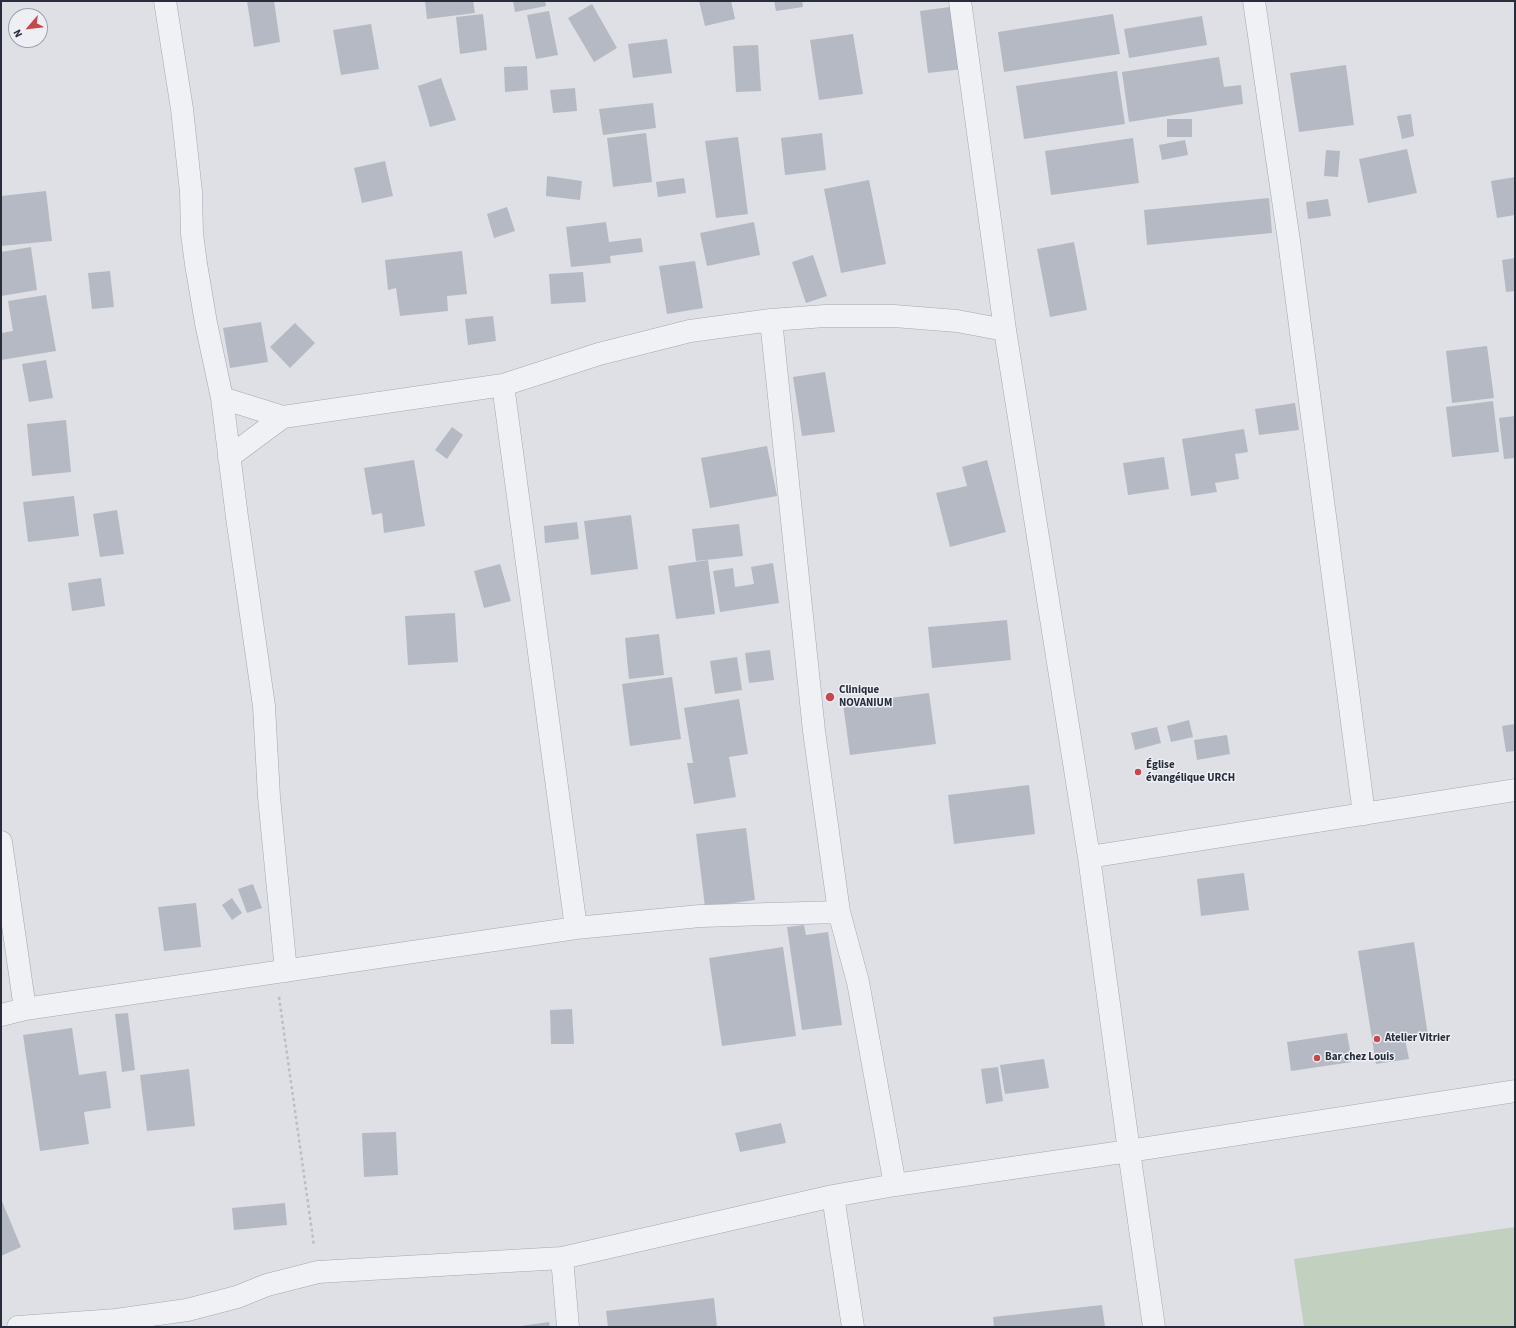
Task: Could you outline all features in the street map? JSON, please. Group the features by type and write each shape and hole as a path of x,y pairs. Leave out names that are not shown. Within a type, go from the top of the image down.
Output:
{"street":[{"path":"166,1 182,109 191,192 192,234 200,292 222,398 250,613 264,706 281,971"},
{"path":"960,1 1005,330 1089,857 1154,1327"},
{"path":"1254,1 1289,241 1364,814"},
{"path":"222,398 283,417 503,385 599,354 690,331 771,320 826,316 894,316 957,321 1005,330"},
{"path":"771,320 814,731 839,912 858,982 895,1184"},
{"path":"503,385 576,928"},
{"path":"229,457 283,417"},
{"path":"1089,857 1515,790"},
{"path":"1,842 25,1009"},
{"path":"1,1015 25,1009 576,928 700,916 839,912"},
{"path":"18,1327 116,1320 187,1310 237,1297 267,1285 318,1272 562,1258 833,1196 895,1184 1129,1151 1515,1091"},
{"path":"833,1196 853,1327"},
{"path":"562,1258 568,1327"}],"path":[{"path":"281,971 318,1272"}],"green space":[{"path":"1515,1227 1515,1327 1304,1327 1294,1259"}],"building":[{"path":"247,1 274,1 280,42 254,47"},
{"path":"425,1 473,1 475,13 427,19"},
{"path":"513,1 545,1 546,6 515,12"},
{"path":"699,1 731,1 735,19 705,26"},
{"path":"774,1 802,1 803,7 776,11"},
{"path":"592,4 617,48 594,62 568,18"},
{"path":"957,6 964,69 928,73 920,11"},
{"path":"549,11 558,55 536,59 527,15"},
{"path":"483,14 487,50 460,54 456,17"},
{"path":"1113,14 1120,54 1004,72 998,32"},
{"path":"1202,16 1207,45 1129,58 1124,29"},
{"path":"371,24 379,69 341,75 333,30"},
{"path":"853,34 863,94 819,100 810,40"},
{"path":"667,39 672,73 633,78 628,44"},
{"path":"758,45 761,91 736,92 733,46"},
{"path":"1219,57 1224,87 1241,85 1243,104 1129,122 1122,72"},
{"path":"1346,65 1354,125 1299,132 1290,73"},
{"path":"527,66 528,90 505,92 504,67"},
{"path":"1117,71 1125,124 1024,139 1016,86"},
{"path":"441,78 456,120 430,127 418,86"},
{"path":"575,88 577,111 553,113 550,90"},
{"path":"653,103 656,128 603,135 599,109"},
{"path":"1411,114 1414,136 1402,139 1397,116"},
{"path":"1167,119 1192,119 1192,137 1167,137"},
{"path":"646,133 652,182 613,187 607,138"},
{"path":"822,133 826,170 785,175 781,138"},
{"path":"738,137 748,214 716,218 705,141"},
{"path":"1133,138 1139,183 1051,195 1045,151"},
{"path":"1185,140 1188,155 1162,160 1159,145"},
{"path":"1407,149 1417,193 1368,203 1359,159"},
{"path":"1326,150 1340,151 1338,177 1324,176"},
{"path":"385,161 393,196 362,203 354,168"},
{"path":"547,176 582,181 580,200 546,196"},
{"path":"1515,177 1515,215 1497,218 1491,181"},
{"path":"684,178 686,193 658,197 656,182"},
{"path":"869,180 886,264 841,273 824,189"},
{"path":"46,191 52,241 1,246 1,196"},
{"path":"1269,198 1272,233 1147,245 1144,210"},
{"path":"1328,199 1331,216 1308,219 1306,202"},
{"path":"507,207 515,231 494,238 487,214"},
{"path":"606,222 609,242 641,238 643,252 610,256 611,263 571,267 566,227"},
{"path":"754,222 760,255 707,266 700,233"},
{"path":"1074,242 1087,310 1050,317 1037,249"},
{"path":"31,247 37,290 1,296 1,252"},
{"path":"462,251 467,294 447,296 448,311 400,316 396,288 388,290 385,260"},
{"path":"813,255 827,296 806,303 792,262"},
{"path":"1515,258 1515,291 1506,292 1502,260"},
{"path":"695,261 703,308 667,314 659,266"},
{"path":"110,271 114,307 92,309 88,273"},
{"path":"583,272 586,302 551,304 549,274"},
{"path":"46,295 56,351 1,360 1,333 13,331 8,301"},
{"path":"493,316 496,341 468,345 465,319"},
{"path":"261,322 268,362 230,368 223,328"},
{"path":"295,323 315,343 290,368 270,347"},
{"path":"1487,346 1494,398 1452,403 1446,351"},
{"path":"46,360 53,398 29,402 22,364"},
{"path":"825,372 835,432 802,436 793,377"},
{"path":"1493,401 1499,452 1452,457 1446,407"},
{"path":"1295,403 1299,430 1259,435 1255,409"},
{"path":"1515,416 1515,458 1504,459 1499,418"},
{"path":"66,420 71,472 32,476 27,424"},
{"path":"452,427 463,435 447,459 435,450"},
{"path":"1244,429 1248,452 1235,454 1239,479 1215,483 1217,492 1191,496 1182,439"},
{"path":"767,446 777,496 710,508 701,458"},
{"path":"1164,457 1169,489 1128,495 1123,463"},
{"path":"414,460 425,526 384,533 382,513 372,515 364,468"},
{"path":"987,460 1006,532 950,547 936,493 967,486 962,467"},
{"path":"74,496 79,536 28,542 23,502"},
{"path":"117,510 124,554 100,557 93,514"},
{"path":"631,515 638,569 591,575 584,521"},
{"path":"577,522 579,539 545,543 544,526"},
{"path":"739,524 743,556 696,561 692,529"},
{"path":"708,560 715,614 676,619 668,566"},
{"path":"773,563 779,603 720,612 713,571 733,568 735,587 754,584 751,567"},
{"path":"500,564 511,601 484,608 474,571"},
{"path":"101,578 105,606 72,611 68,583"},
{"path":"455,613 458,662 408,665 405,616"},
{"path":"1007,620 1011,660 932,668 928,627"},
{"path":"659,634 664,675 629,679 625,638"},
{"path":"770,650 774,680 749,683 745,653"},
{"path":"737,657 742,690 715,694 710,661"},
{"path":"672,677 681,739 630,746 622,684"},
{"path":"929,693 936,744 850,755 843,704"},
{"path":"739,699 748,754 729,757 736,797 694,804 687,763 693,763 684,708"},
{"path":"1189,720 1193,737 1171,742 1167,726"},
{"path":"1515,724 1515,751 1506,752 1502,726"},
{"path":"1157,727 1161,743 1135,750 1131,733"},
{"path":"1227,735 1230,754 1197,760 1194,740"},
{"path":"1029,785 1035,834 954,844 948,795"},
{"path":"746,828 755,900 705,907 696,834"},
{"path":"1244,873 1249,910 1201,916 1197,879"},
{"path":"253,884 262,908 247,913 238,889"},
{"path":"232,898 242,913 232,920 222,905"},
{"path":"196,903 201,947 164,951 158,907"},
{"path":"804,925 806,935 828,932 842,1025 802,1030 787,927"},
{"path":"1414,942 1428,1036 1405,1039 1409,1059 1376,1064 1358,951"},
{"path":"783,947 796,1036 722,1046 709,958"},
{"path":"572,1009 574,1044 551,1044 550,1010"},
{"path":"128,1013 135,1070 122,1072 115,1014"},
{"path":"72,1028 79,1075 106,1071 111,1108 84,1112 89,1144 40,1151 23,1035"},
{"path":"1347,1033 1352,1062 1291,1071 1287,1042"},
{"path":"1044,1059 1049,1088 1005,1094 1000,1065"},
{"path":"998,1067 1003,1101 986,1104 981,1069"},
{"path":"189,1069 195,1126 147,1131 140,1075"},
{"path":"781,1123 786,1143 740,1152 735,1133"},
{"path":"396,1132 398,1175 364,1177 362,1133"},
{"path":"1,1199 21,1247 1,1256"},
{"path":"285,1203 287,1225 234,1230 232,1208"},
{"path":"714,1298 717,1327 608,1327 606,1311"},
{"path":"1102,1305 1105,1327 994,1327 993,1317"},
{"path":"549,1322 550,1327 521,1327 521,1326"}],"place":[{"name":"Clinique NOVANIUM","path":"830,697"},
{"name":"Église évangélique URCH","path":"1138,772"},
{"name":"Atelier Vitrier","path":"1377,1039"},
{"name":"Bar chez Louis","path":"1317,1058"}]}
